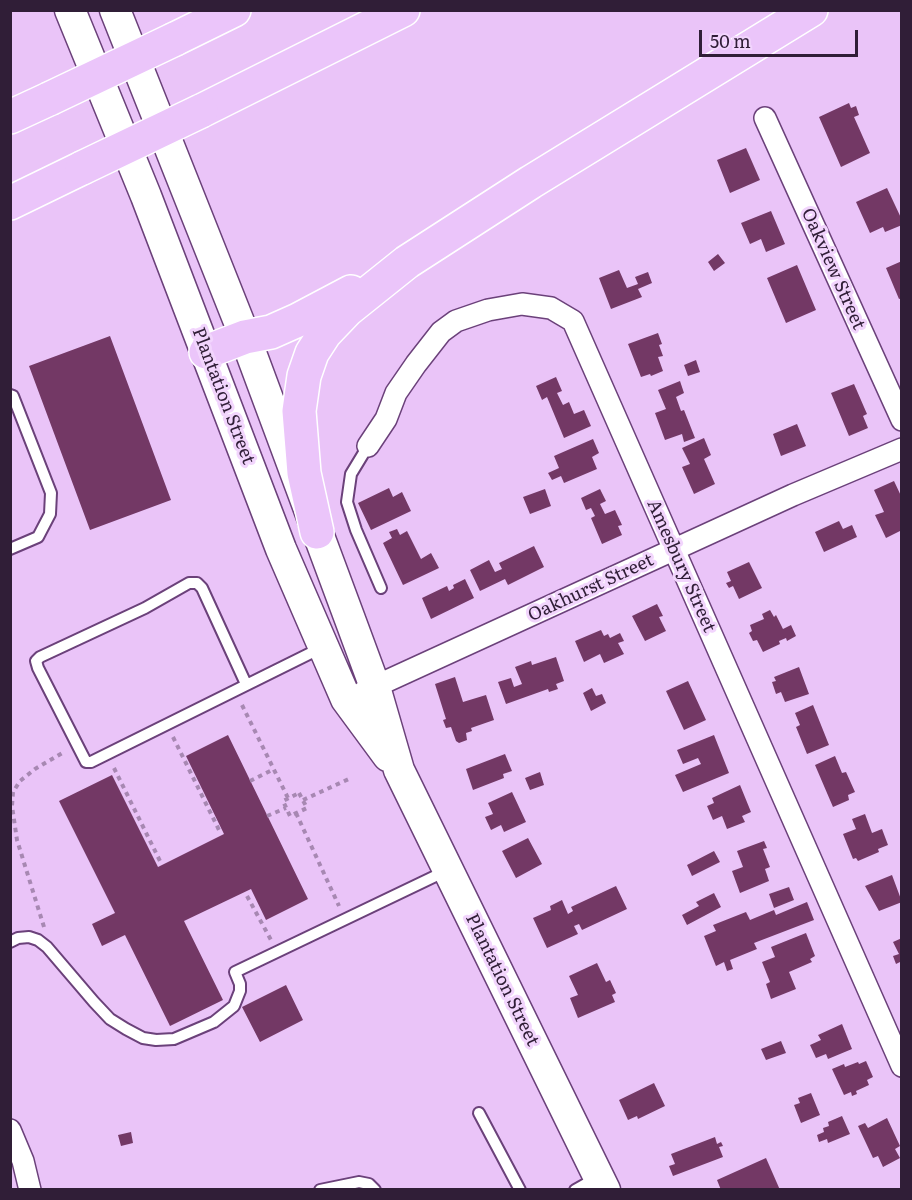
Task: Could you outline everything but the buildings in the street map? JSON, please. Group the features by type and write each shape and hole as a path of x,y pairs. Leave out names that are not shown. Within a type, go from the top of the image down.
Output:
{"highway":[{"path":"10,117 234,10"},
{"path":"10,203 403,10"},
{"path":"206,352 245,337 271,332 298,320 407,262 531,182 811,10"},
{"path":"317,532 304,473 300,432 299,404 304,376 312,353 325,333 346,310 407,262"}],"main road":[{"name":"Plantation Street","path":"70,10 140,180 281,549 346,699 399,770"},
{"name":"Plantation Street","path":"115,10 245,337 375,687 399,770 448,870 593,1185"}],"street":[{"name":"Oakview Street","path":"765,118 902,420"},
{"name":"Amesbury Street","path":"368,446 386,419 396,393 416,364 441,332 456,321 488,310 522,304 551,308 573,321 902,1066"},
{"name":"Oakhurst Street","path":"346,699 793,495 902,449"},
{"path":"10,1130 23,1161 30,1190"}],"lane":[{"path":"10,394 13,396 51,493 50,514 38,537 10,549"},
{"path":"368,446 351,474 347,502 356,530 381,588"},
{"path":"246,684 202,588 196,583 189,583 36,661 86,762 91,762 323,646"},
{"path":"10,942 18,938 29,937 38,940 94,1002 118,1024 143,1038 174,1039 214,1022 234,1006 240,992 236,972 448,870"},
{"path":"479,1113 520,1190"},
{"path":"320,1190 359,1182 369,1184 375,1190"}],"path":[{"path":"231,707 241,703 288,798"},
{"path":"163,741 182,731"},
{"path":"173,736 220,832"},
{"path":"53,955 21,858 13,825 13,792 20,781 35,769 78,744"},
{"path":"113,765 160,861"},
{"path":"250,781 274,769"},
{"path":"303,800 351,778"},
{"path":"299,793 307,808 290,816 283,801 288,798 299,793"},
{"path":"267,816 286,808"},
{"path":"296,813 340,906 330,910"},
{"path":"247,896 271,940 281,935"}]}
